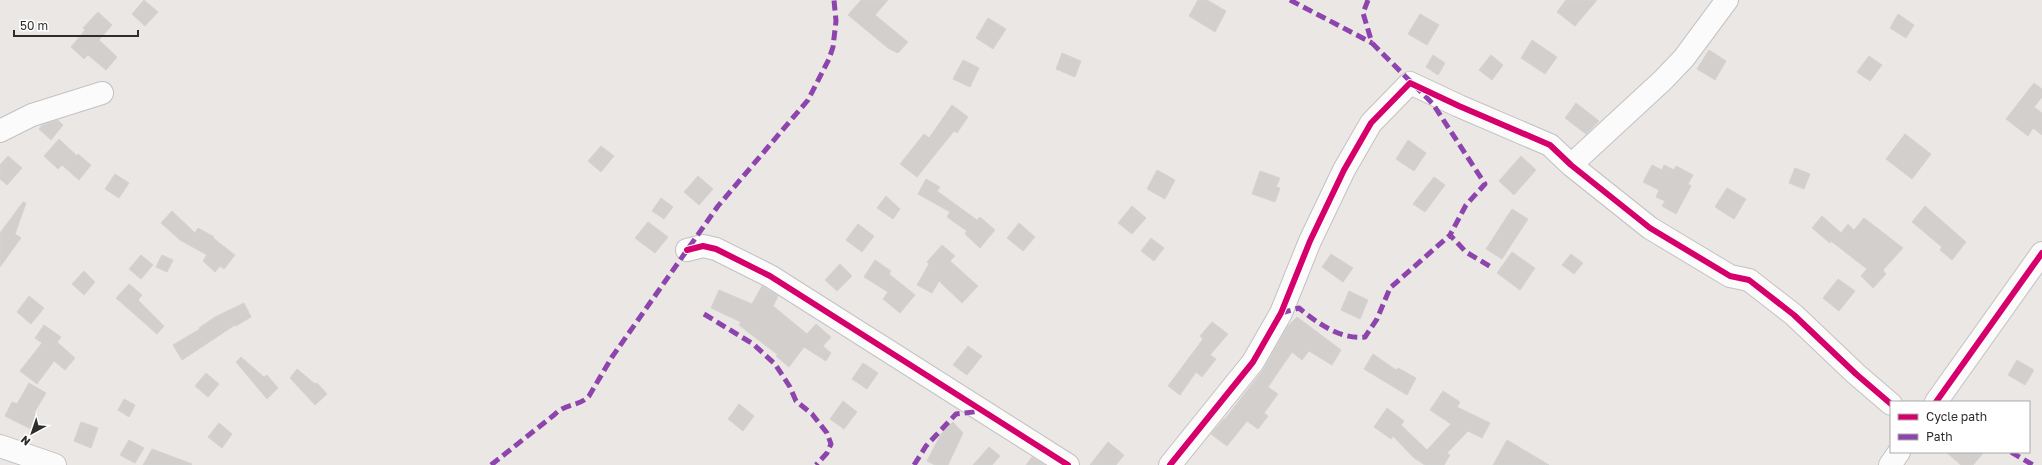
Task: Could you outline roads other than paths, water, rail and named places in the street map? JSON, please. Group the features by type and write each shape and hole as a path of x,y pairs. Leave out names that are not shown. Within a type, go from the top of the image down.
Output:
{"street":[{"path":"1571,165 1663,80 1684,58 1727,0"},
{"path":"1170,465 1254,362 1281,312 1310,241 1344,170 1371,123 1410,83 1550,145 1571,165 1650,228 1730,276 1749,280 1794,315 1856,374 1890,403"},
{"path":"0,131 32,115 102,93"},
{"path":"687,250 703,246 716,249 770,276 1068,465"},
{"path":"1937,401 2042,253"},
{"path":"0,446 55,465"},
{"path":"1890,465 1898,453"}]}
